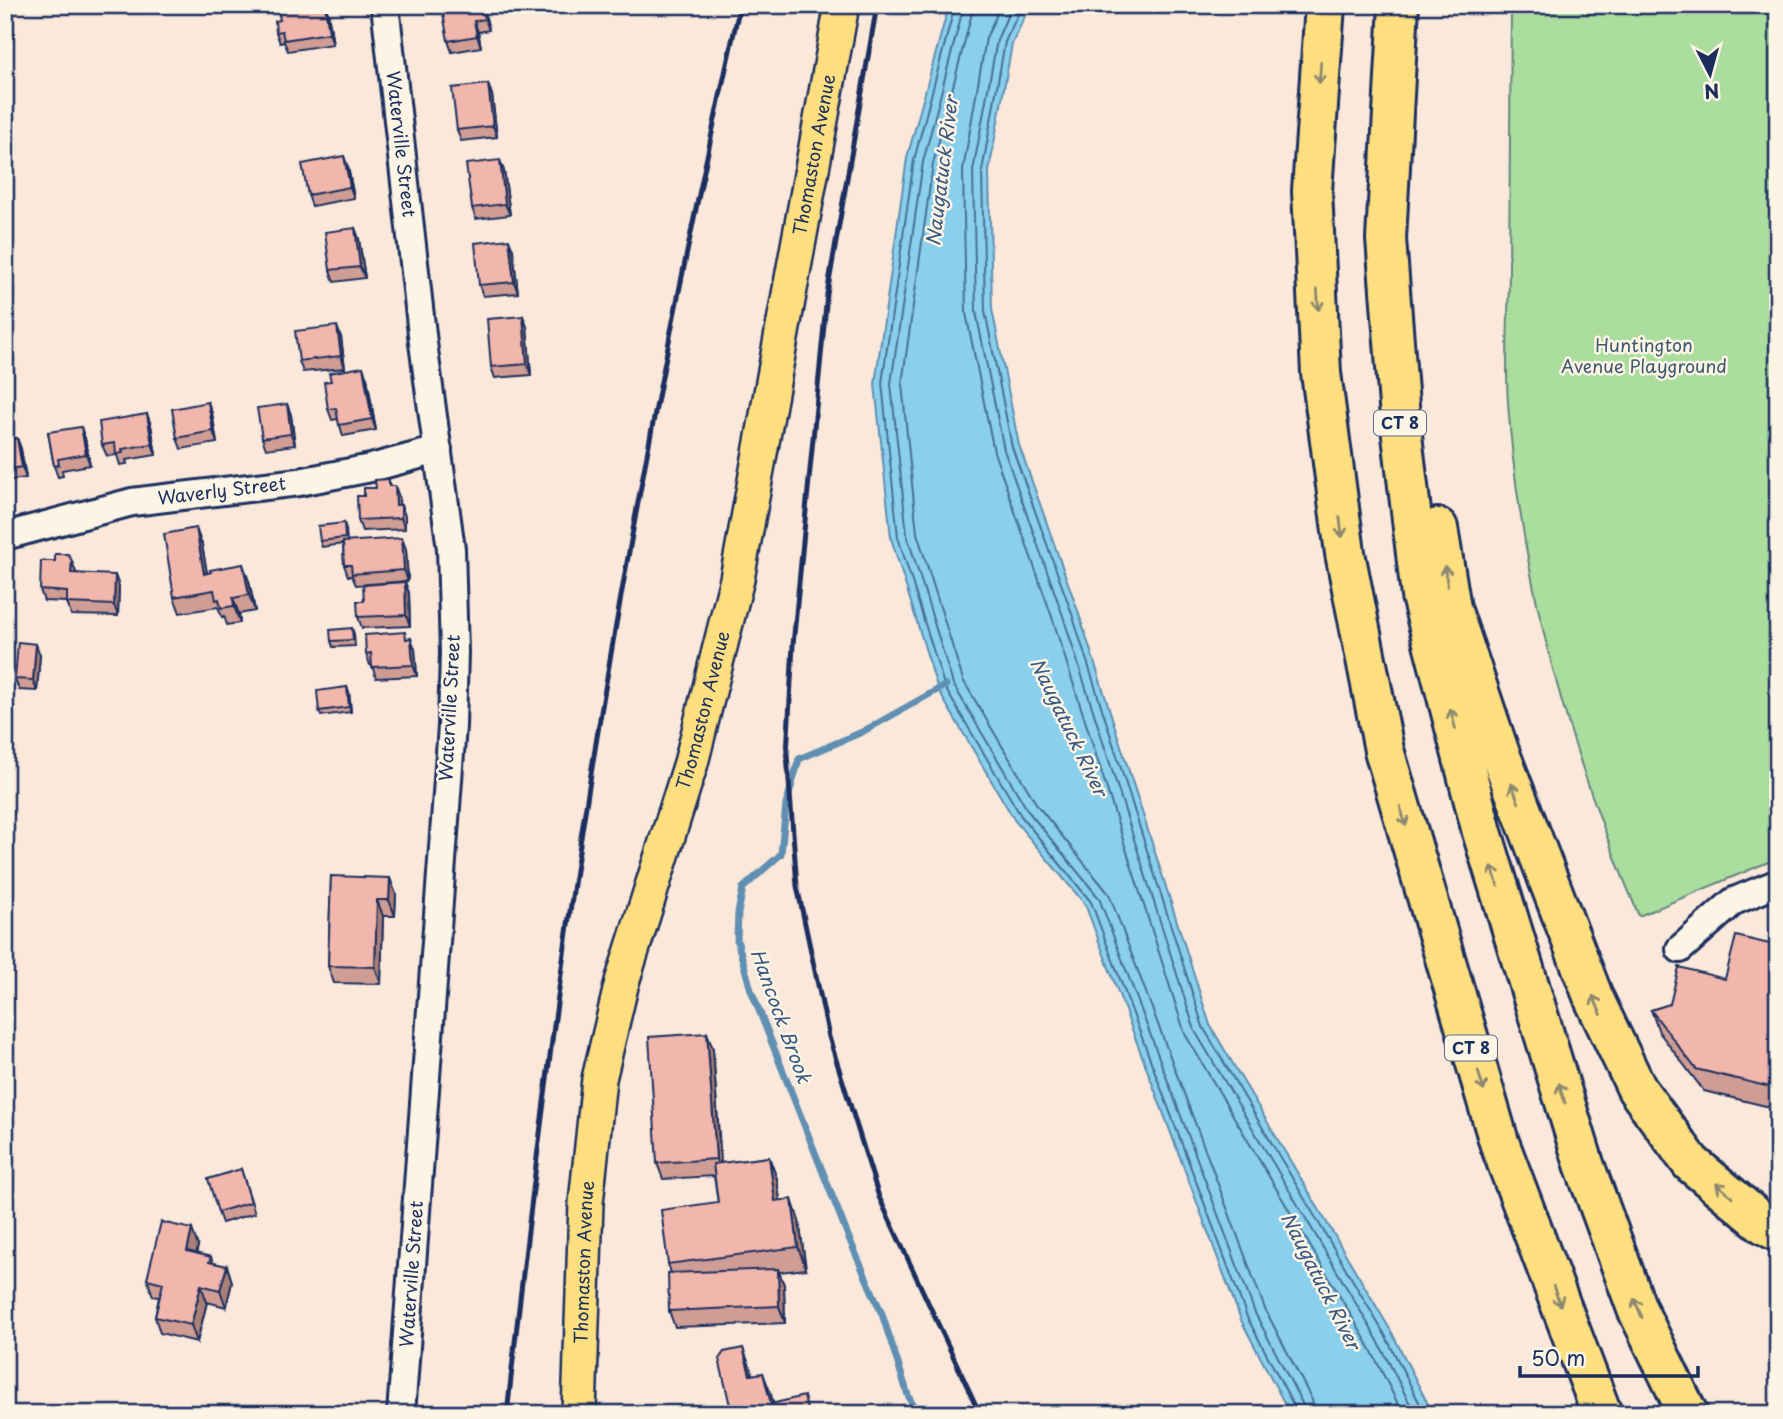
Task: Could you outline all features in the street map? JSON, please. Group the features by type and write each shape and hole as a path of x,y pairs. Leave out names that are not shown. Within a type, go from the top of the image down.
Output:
{"highway":[{"name":"CT 8","path":"1325,5 1312,191 1321,373 1345,553 1384,750 1499,1142 1574,1341 1609,1414"},
{"name":"CT 8","path":"1399,10 1386,239 1400,418 1421,596 1482,832 1584,1164 1637,1309 1688,1414"},
{"path":"1399,10 1404,238 1420,410 1451,608 1499,751 1594,999 1637,1089 1691,1163 1764,1224 1778,1232"},
{"path":"1574,1341 1602,1414"}],"main road":[{"name":"Thomaston Avenue","path":"579,1414 586,1203 600,1079 622,982 691,763 737,579 842,5"}],"street":[{"name":"Waterville Street","path":"385,5 423,343 451,549 454,615 453,689 401,1414"},
{"name":"Waverly Street","path":"5,536 132,502 299,482 371,468 438,450"},
{"path":"1680,949 1734,901 1778,883"}],"green space":[{"name":"Huntington Avenue Playground","path":"1511,5 1778,5 1778,858 1639,916 1591,792 1552,665 1536,600 1514,469 1507,369"}],"water":[{"name":"Naugatuck River","path":"949,5 1030,5 1012,44 989,171 992,309 1019,445 1078,611 1210,1025 1391,1331 1433,1414 1290,1414 1241,1320 1085,904 1015,821 938,690 891,538 875,384 907,158"}],"building":[{"path":"325,5 329,33 284,40 282,31 276,32 275,21 280,20 278,9"},
{"path":"473,5 473,9 482,7 485,19 474,21 477,36 448,41 442,8"},
{"path":"488,84 493,126 457,130 452,88"},
{"path":"344,156 350,187 308,195 302,164"},
{"path":"500,160 505,204 472,208 466,164"},
{"path":"355,228 360,267 330,270 325,232"},
{"path":"509,239 514,282 479,285 475,243"},
{"path":"523,316 527,364 491,367 487,319"},
{"path":"337,326 341,356 299,361 295,331"},
{"path":"363,367 372,419 339,425 336,408 328,409 324,382 331,381 329,373"},
{"path":"208,402 213,431 177,438 172,409"},
{"path":"287,404 291,434 262,438 257,408"},
{"path":"147,414 152,444 122,449 123,453 116,454 115,443 102,445 99,422"},
{"path":"81,427 86,454 58,459 59,465 54,466 48,432"},
{"path":"17,438 22,467 5,470 5,440"},
{"path":"389,479 389,486 395,486 396,505 401,505 401,518 358,520 357,496 364,496 364,488 376,488 375,480"},
{"path":"344,523 345,538 320,541 318,526"},
{"path":"196,528 204,574 211,572 210,570 243,564 249,595 233,598 234,606 221,608 214,590 174,597 164,534"},
{"path":"402,538 404,570 352,574 351,565 344,565 343,542"},
{"path":"55,554 68,554 72,561 71,573 115,575 114,605 67,603 67,592 40,590 41,561 55,561"},
{"path":"405,582 406,615 358,617 357,601 364,601 363,585"},
{"path":"352,628 353,640 331,641 330,630"},
{"path":"405,632 406,639 411,638 413,665 372,667 371,653 366,654 365,635"},
{"path":"18,642 36,644 33,680 15,679"},
{"path":"347,687 349,707 319,711 317,691"},
{"path":"331,876 390,878 389,900 377,900 375,967 328,966"},
{"path":"1736,936 1778,946 1778,1033 1774,1049 1778,1050 1778,1089 1696,1069 1651,1010 1670,1004 1679,967 1725,979"},
{"path":"707,1033 716,1159 657,1163 649,1037"},
{"path":"769,1157 775,1201 792,1199 798,1247 668,1264 661,1210 718,1202 713,1164"},
{"path":"241,1169 251,1202 218,1212 208,1179"},
{"path":"161,1222 192,1229 187,1251 211,1257 209,1262 227,1266 220,1290 201,1285 191,1325 155,1317 163,1283 147,1279"},
{"path":"778,1269 779,1306 669,1311 668,1273"},
{"path":"743,1348 750,1375 763,1373 771,1404 804,1396 808,1414 732,1414 719,1359 724,1352"}],"waterway":[{"name":"Hancock Brook","path":"917,1414 908,1395 882,1314 848,1236 751,990 737,940 738,913 743,888 781,854 786,805 799,759 862,732 946,685"}],"railway":[{"path":"507,1414 569,915 614,633 653,423 740,5"},
{"path":"877,5 827,294 793,645 787,754 797,886 829,1037 879,1197 980,1414"}]}
